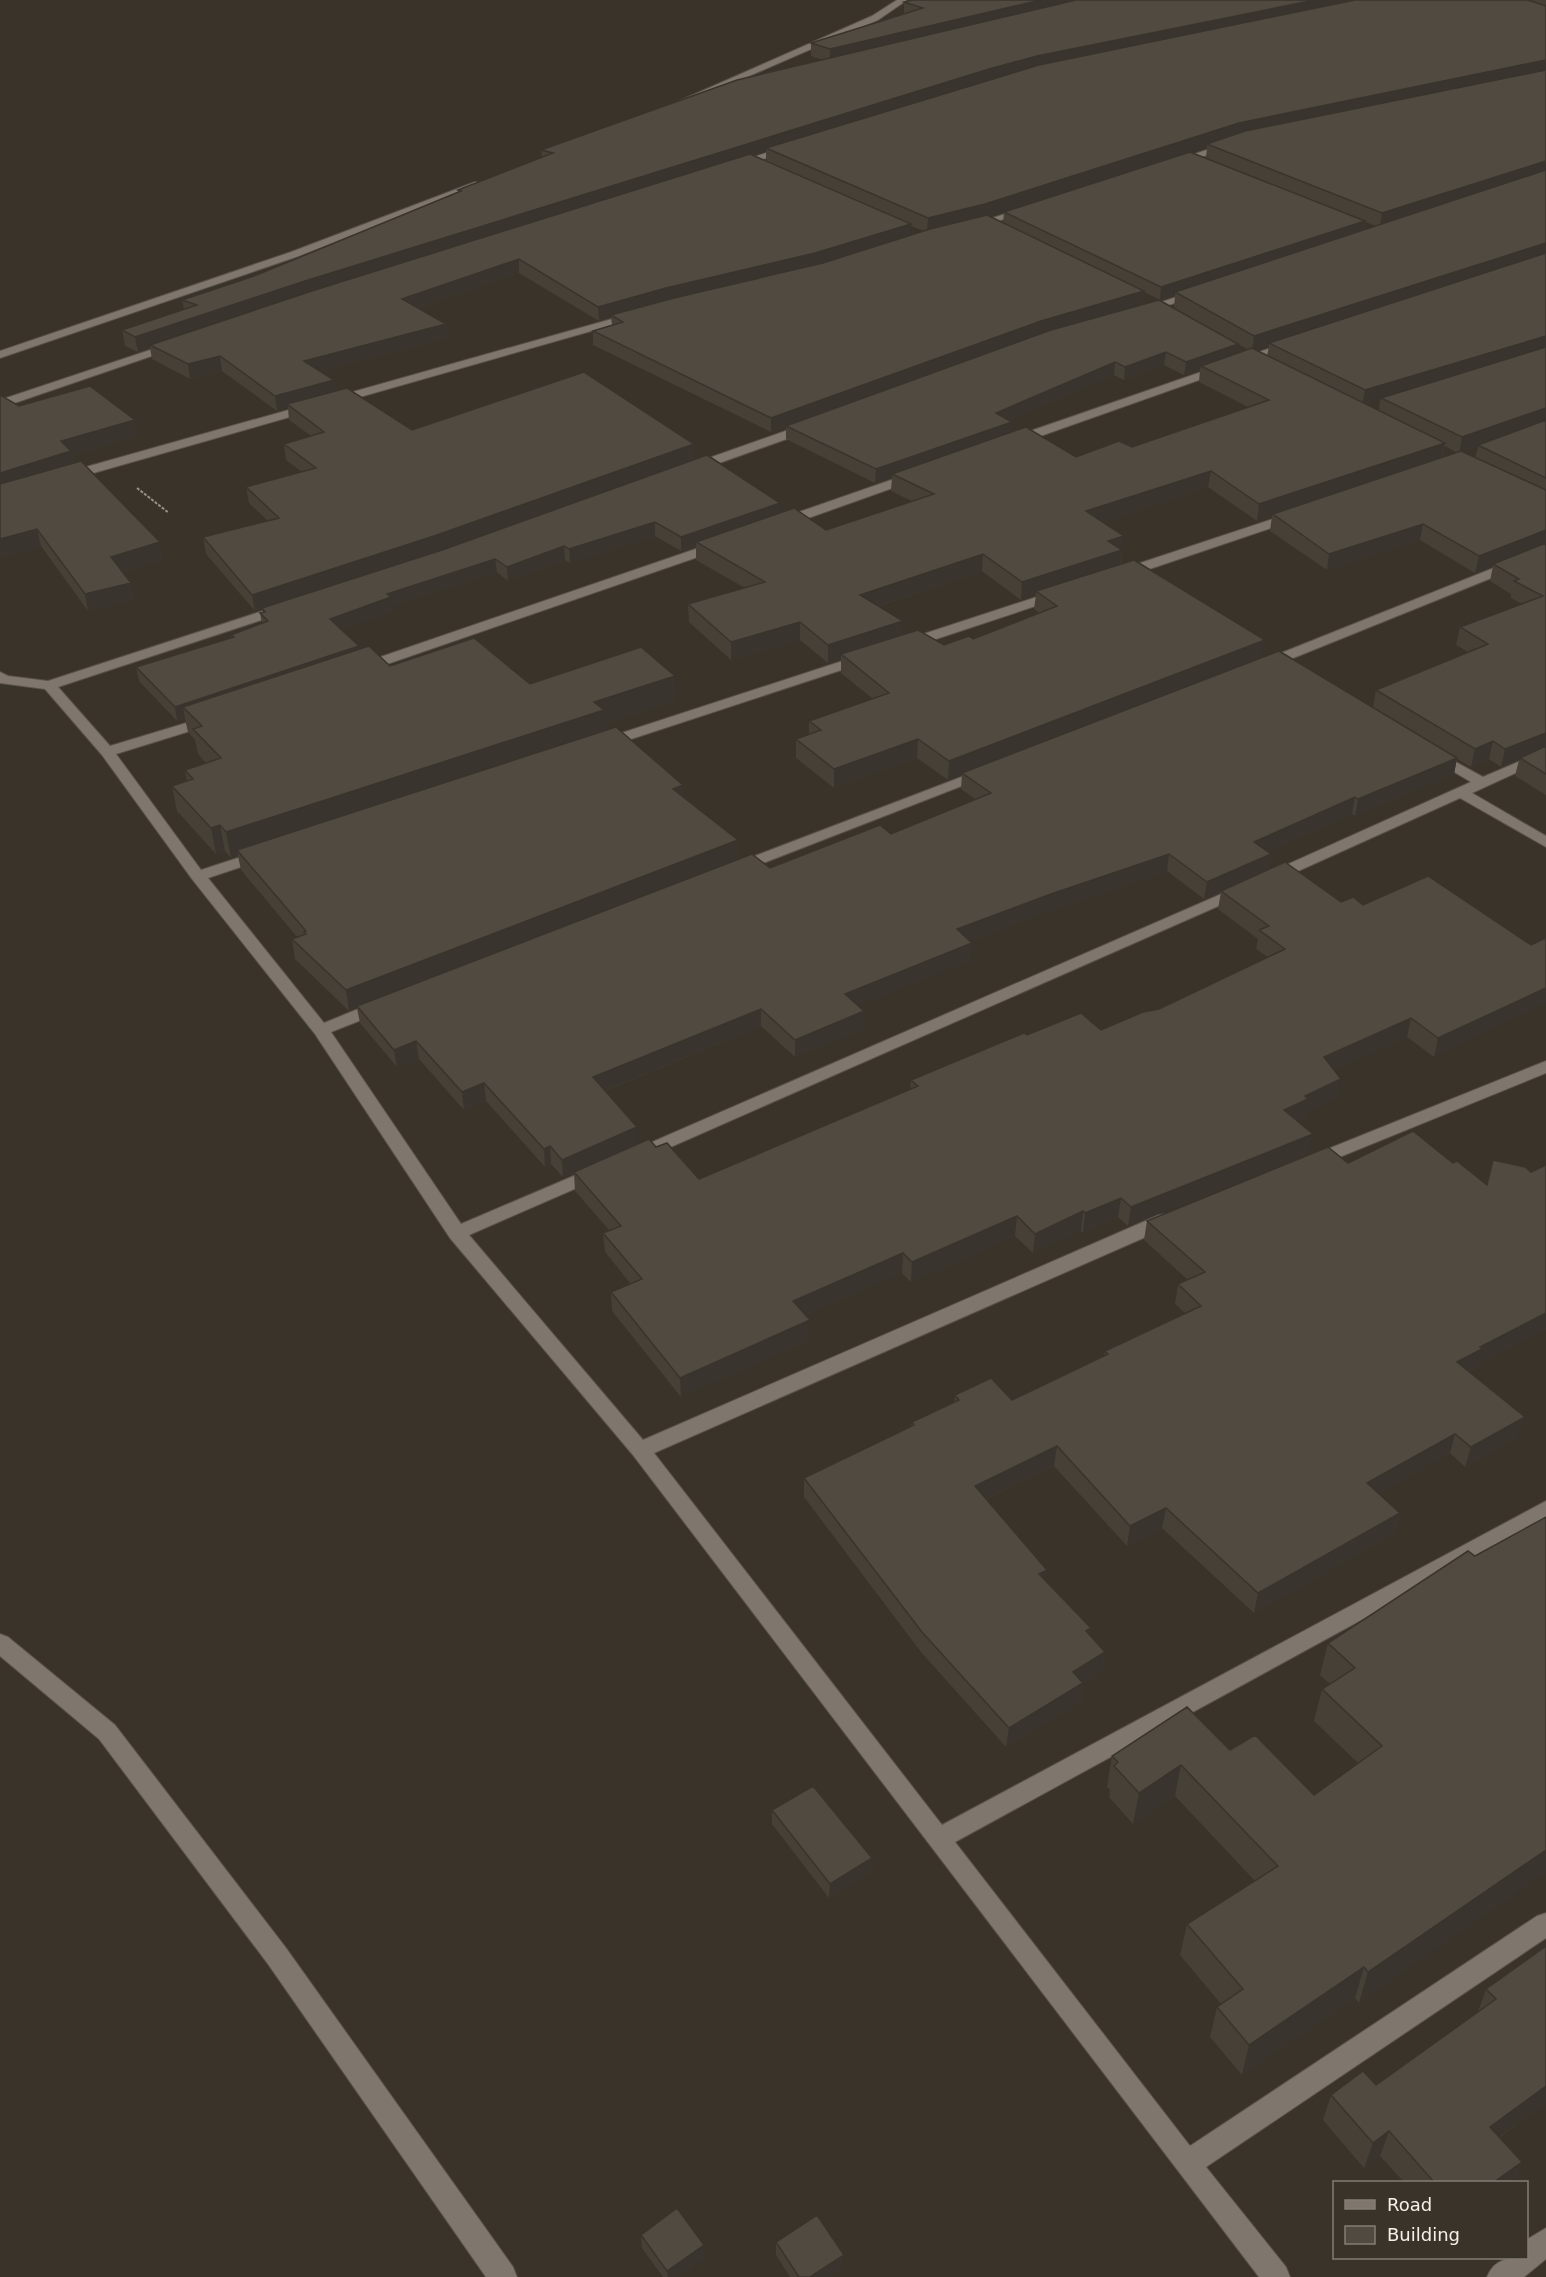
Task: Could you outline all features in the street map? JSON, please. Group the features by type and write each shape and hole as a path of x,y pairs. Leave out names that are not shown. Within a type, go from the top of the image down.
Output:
{"street":[{"path":"673,105 875,18 903,0"},
{"path":"777,61 798,66"},
{"path":"1166,165 1241,141"},
{"path":"728,167 803,144"},
{"path":"1188,158 1209,166"},
{"path":"749,161 770,170"},
{"path":"0,355 295,254 486,181"},
{"path":"957,231 993,225 1044,205"},
{"path":"1136,312 1164,309 1215,288"},
{"path":"1138,295 1164,309"},
{"path":"54,480 648,312"},
{"path":"1003,445 1246,355 1308,339"},
{"path":"0,404 180,343"},
{"path":"1246,355 1271,368"},
{"path":"678,473 822,422"},
{"path":"769,527 925,472"},
{"path":"1110,577 1303,513"},
{"path":"354,671 735,539"},
{"path":"1257,667 1546,551"},
{"path":"1133,570 1152,582"},
{"path":"586,749 1076,588"},
{"path":"0,676 4,680 49,685 298,603"},
{"path":"1259,647 1299,671"},
{"path":"49,685 107,753 198,876 321,1030 458,1233 640,1450 1276,2277"},
{"path":"107,753 219,717"},
{"path":"1420,745 1481,782"},
{"path":"458,1233 1143,935 1546,754"},
{"path":"721,874 1005,764"},
{"path":"1460,792 1546,842"},
{"path":"198,876 278,849"},
{"path":"321,1030 397,1000"},
{"path":"1301,1166 1546,1067"},
{"path":"640,1450 1179,1215"},
{"path":"939,1839 1546,1509"},
{"path":"0,1643 107,1732 277,1956 503,2277"},
{"path":"1187,2164 1546,1924"},
{"path":"1528,2256 1546,2242"},
{"path":"1501,2277 1524,2259"}],"building":[{"path":"912,0 1041,0 830,49 811,43 923,8 904,2"},
{"path":"1076,0 1315,0 1037,56 989,69 305,281 135,337 122,330 197,305 182,300 254,276 461,191 458,190 553,153 541,150 737,80"},
{"path":"1355,0 1528,0 1546,6 1546,60 1239,123 985,204 928,218 766,148 1039,65"},
{"path":"1546,70 1546,161 1382,213 1207,144 1245,131"},
{"path":"1190,152 1365,221 1161,287 1004,212"},
{"path":"750,154 911,224 815,253 666,288 598,307 519,259 402,299 446,324 304,361 334,380 275,396 220,356 188,364 150,345 315,290"},
{"path":"1546,170 1546,243 1254,336 1175,292"},
{"path":"987,215 1144,291 1041,321 771,418 593,331 623,322 611,315 823,263 930,229"},
{"path":"1546,253 1546,336 1365,390 1269,343"},
{"path":"1159,300 1238,344 1186,362 1166,352 1125,367 1115,362 996,413 1012,422 876,469 786,426 1051,330"},
{"path":"1546,347 1546,408 1462,437 1381,398"},
{"path":"1252,348 1445,443 1259,504 1211,471 1086,511 1124,536 1108,541 1122,550 1022,582 983,554 860,595 903,621 828,645 800,622 731,642 688,604 765,582 696,542 794,508 826,530 934,494 892,474 1026,427 1076,457 1119,441 1132,447 1269,400 1201,366"},
{"path":"584,372 694,444 434,536 252,595 203,537 279,518 246,487 316,468 284,444 324,432 287,404 347,388 412,430"},
{"path":"90,386 135,420 61,441 71,451 0,473 0,395 19,406"},
{"path":"1546,420 1546,478 1478,445"},
{"path":"1461,451 1546,490 1546,530 1479,556 1423,524 1329,554 1273,514"},
{"path":"707,455 780,503 681,537 655,522 569,549 564,546 507,567 495,559 387,594 391,597 330,619 359,646 175,707 136,667 234,637 231,635 268,621 260,613 265,612 262,608 445,549"},
{"path":"81,461 160,542 111,557 131,583 85,594 37,529 0,539 0,484"},
{"path":"1546,543 1546,733 1505,749 1493,741 1475,749 1376,690 1488,644 1460,627 1543,596 1514,581 1519,579 1493,564"},
{"path":"1134,560 1265,640 949,761 918,739 834,769 796,739 821,730 809,721 889,693 841,654 918,630 944,645 969,636 973,639 1057,606 1036,591"},
{"path":"474,638 530,684 641,647 675,676 594,702 604,710 226,832 220,825 211,828 172,786 193,779 185,770 221,758 193,729 202,726 183,707 369,646 390,666"},
{"path":"1279,651 1457,758 1358,799 1355,797 1254,842 1271,854 1207,882 1169,854 957,929 972,943 845,994 864,1011 795,1040 761,1009 593,1077 637,1127 562,1160 550,1146 544,1149 484,1083 462,1092 416,1041 394,1050 357,1006 752,854 770,868 880,825 891,834 991,793 962,773"},
{"path":"616,727 683,785 673,789 738,840 346,990 292,939 306,934 304,932 306,931 237,850"},
{"path":"1546,746 1546,774 1520,758"},
{"path":"1285,862 1341,902 1353,897 1363,905 1428,876 1531,945 1546,938 1546,988 1438,1038 1411,1018 1324,1057 1341,1079 1305,1096 1308,1099 1284,1110 1313,1134 1131,1207 1121,1198 1085,1213 1083,1211 1035,1234 1017,1216 912,1262 903,1253 793,1301 810,1320 680,1378 611,1292 642,1279 603,1233 621,1226 574,1172 649,1139 656,1147 667,1143 699,1179 918,1086 911,1080 1024,1033 1027,1035 1081,1013 1101,1030 1143,1012 1159,1009 1285,949 1259,930 1269,926 1221,891"},
{"path":"1413,1131 1453,1163 1457,1161 1487,1185 1493,1160 1525,1167 1531,1172 1546,1165 1546,1313 1480,1347 1482,1349 1457,1362 1525,1417 1471,1447 1455,1434 1367,1483 1400,1513 1258,1593 1166,1508 1130,1526 1057,1446 975,1486 1047,1570 1039,1574 1091,1628 1086,1631 1105,1652 1073,1672 1083,1683 1009,1728 922,1632 804,1478 914,1425 912,1422 959,1400 955,1395 991,1378 1012,1400 1108,1354 1105,1351 1201,1306 1178,1284 1205,1272 1147,1221 1328,1147 1348,1163"},
{"path":"1546,1517 1546,1850 1368,1972 1364,1967 1249,2045 1217,2007 1243,1989 1187,1924 1278,1866 1181,1765 1139,1793 1114,1766 1118,1762 1112,1756 1187,1707 1230,1750 1255,1735 1314,1795 1382,1746 1322,1689 1355,1668 1328,1643 1468,1551 1475,1556"},
{"path":"813,1786 872,1858 830,1884 772,1810"},
{"path":"1546,1946 1546,2086 1490,2127 1522,2162 1495,2181 1433,2181 1389,2131 1373,2143 1331,2095 1363,2071 1376,2085 1496,1999 1486,1989"},
{"path":"677,2208 704,2245 667,2271 641,2235"},
{"path":"817,2215 844,2255 810,2277 799,2277 776,2242"}]}
